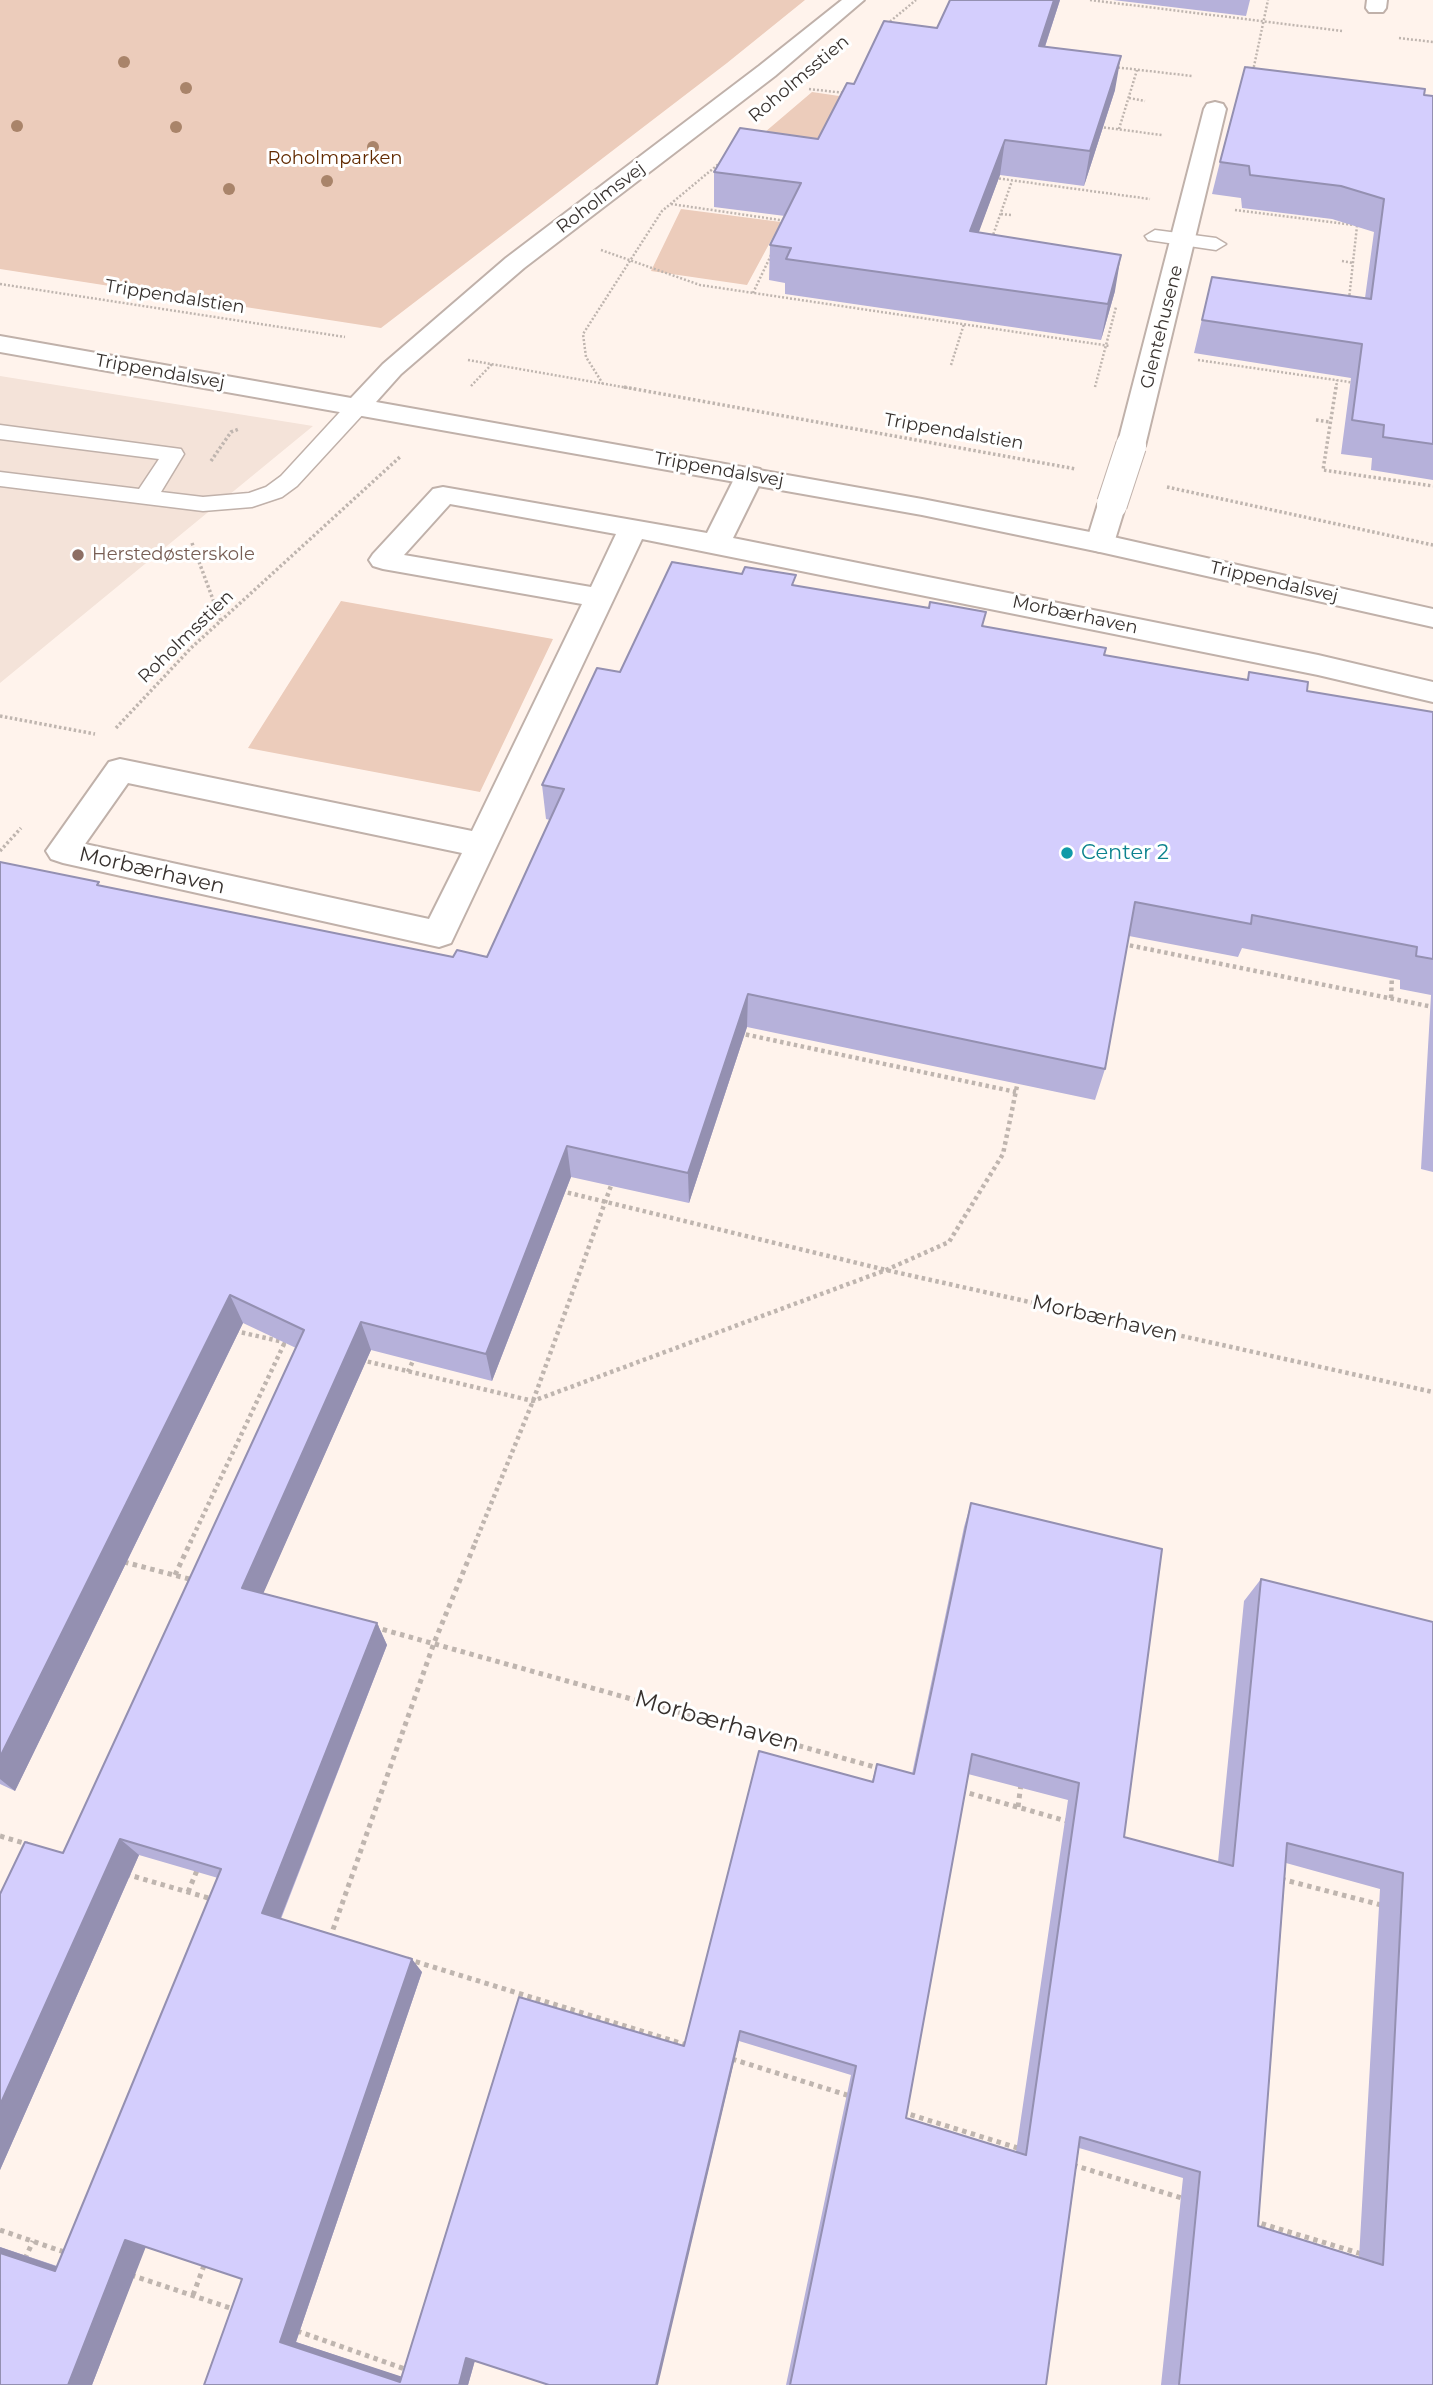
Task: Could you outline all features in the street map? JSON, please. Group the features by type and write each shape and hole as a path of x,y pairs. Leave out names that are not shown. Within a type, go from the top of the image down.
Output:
{"street":[{"name":"Roholmsvej","path":"358,406 392,369 554,234 768,71 854,0"},
{"name":"Glentehusene","path":"1100,543 1155,353 1215,109"},
{"name":"Trippendalsvej","path":"0,344 750,475 1100,543 1433,618"},
{"path":"716,543 750,475"},
{"name":"Morbærhaven","path":"600,598 383,560 443,495 716,543 1318,665 1433,692"},
{"name":"Morbærhaven","path":"482,845 120,770 63,851 439,934 482,845 633,528"}],"lane":[{"path":"1155,236 1216,244"},
{"path":"0,479 216,504 252,500 274,492 289,481 358,406"},
{"path":"0,432 173,454 146,497"}],"path":[{"path":"880,30 916,0"},
{"path":"1090,0 1341,31"},
{"path":"1253,71 1268,0"},
{"path":"1394,37 1433,42"},
{"path":"1110,66 1199,77"},
{"path":"1119,129 1137,69"},
{"name":"Roholmsstien","path":"800,97 820,80"},
{"path":"809,89 850,94"},
{"path":"1129,98 1145,101"},
{"path":"1092,126 1162,135"},
{"path":"603,384 586,357 583,334 662,211 721,162"},
{"path":"985,177 1357,226 1349,299"},
{"path":"989,249 1012,181"},
{"path":"670,204 788,221 782,233"},
{"path":"1001,214 1011,215"},
{"path":"554,234 700,285 1364,384"},
{"path":"753,293 776,245"},
{"path":"1342,261 1353,262"},
{"name":"Trippendalstien","path":"0,284 345,337"},
{"path":"951,365 964,324"},
{"name":"Trippendalstien","path":"467,360 929,440 1087,471"},
{"path":"470,386 493,363"},
{"path":"1337,380 1323,470 1433,486"},
{"path":"1316,420 1330,422"},
{"name":"Roholmsstien","path":"0,716 108,737 191,648 403,454"},
{"path":"1166,486 1433,545"},
{"path":"192,543 221,621"},
{"path":"0,851 26,823"},
{"path":"1120,943 1433,1007"},
{"path":"1391,998 1393,970"},
{"path":"730,1031 1016,1092"},
{"path":"359,1360 533,1401 886,1270 949,1242 1003,1154 1019,1079"},
{"path":"326,1948 434,1643 533,1401 615,1175"},
{"name":"Morbærhaven","path":"556,1190 886,1270 1433,1392"},
{"path":"233,1330 297,1345"},
{"path":"175,1576 285,1342"},
{"path":"408,1372 419,1347"},
{"path":"110,1558 201,1582"},
{"name":"Morbærhaven","path":"370,1626 885,1770"},
{"path":"1018,1807 1022,1780"},
{"path":"951,1788 1084,1826"},
{"path":"0,1836 38,1847"},
{"path":"188,1892 199,1867"},
{"path":"113,1870 227,1904"},
{"path":"1271,1877 1392,1908"},
{"path":"318,1931 344,1940"},
{"path":"397,1956 703,2050"},
{"path":"730,2059 862,2100"},
{"path":"889,2108 1035,2153"},
{"path":"1062,2161 1195,2202"},
{"path":"1248,2219 1367,2256"},
{"path":"0,2230 71,2254"},
{"path":"22,2267 33,2241"},
{"path":"193,2295 208,2257"},
{"path":"121,2271 245,2313"},
{"path":"284,2327 413,2372"}],"shaded area":[{"name":"Herstedøsterskole","path":"0,376 313,426 0,683"}],"green space":[{"name":"Roholmparken","path":"0,0 805,0 727,63 381,328 0,269"},
{"path":"812,92 846,97 824,146 758,138"},
{"path":"681,209 781,222 747,285 651,271"},
{"path":"341,601 553,639 480,792 248,748"}],"building":[{"path":"950,0 1054,0 1039,46 1121,56 1090,151 1005,140 970,231 1121,255 1108,304 786,259 791,248 770,245 801,183 714,172 740,128 818,139 847,83 854,84 884,21 937,28"},
{"path":"1245,67 1425,89 1424,95 1433,96 1433,444 1383,437 1384,425 1352,420 1362,344 1202,320 1212,277 1371,299 1384,199 1341,186 1250,175 1249,166 1220,162"},
{"path":"672,562 742,574 745,567 796,575 792,585 929,608 930,602 986,612 982,626 1106,648 1104,655 1248,680 1249,672 1308,682 1307,691 1433,712 1433,959 1416,956 1417,947 1252,915 1251,924 1135,902 1105,1069 748,994 688,1173 567,1146 486,1354 361,1322 242,1588 377,1623 262,1913 412,1959 280,2342 400,2382 519,1997 684,2046 759,1751 873,1782 877,1764 914,1774 971,1503 1162,1549 1124,1837 1233,1866 1261,1579 1433,1622 1433,2385 1179,2385 1200,2172 1080,2137 1046,2385 790,2385 856,2066 740,2031 656,2385 549,2385 466,2358 459,2385 204,2385 242,2279 125,2240 68,2385 0,2385 0,2253 55,2271 221,1869 120,1839 0,2105 0,1894 25,1842 63,1853 304,1330 230,1295 0,1757 0,862 99,882 97,885 453,957 457,950 487,957 564,789 542,785 597,668 620,672","holes":["972,1754 1079,1783 1026,2155 906,2118","1287,1843 1403,1873 1383,2265 1258,2226"]}],"place":[{"name":"Herstedøsterskole","path":"78,555"},
{"name":"Center 2","path":"1067,853"}]}
